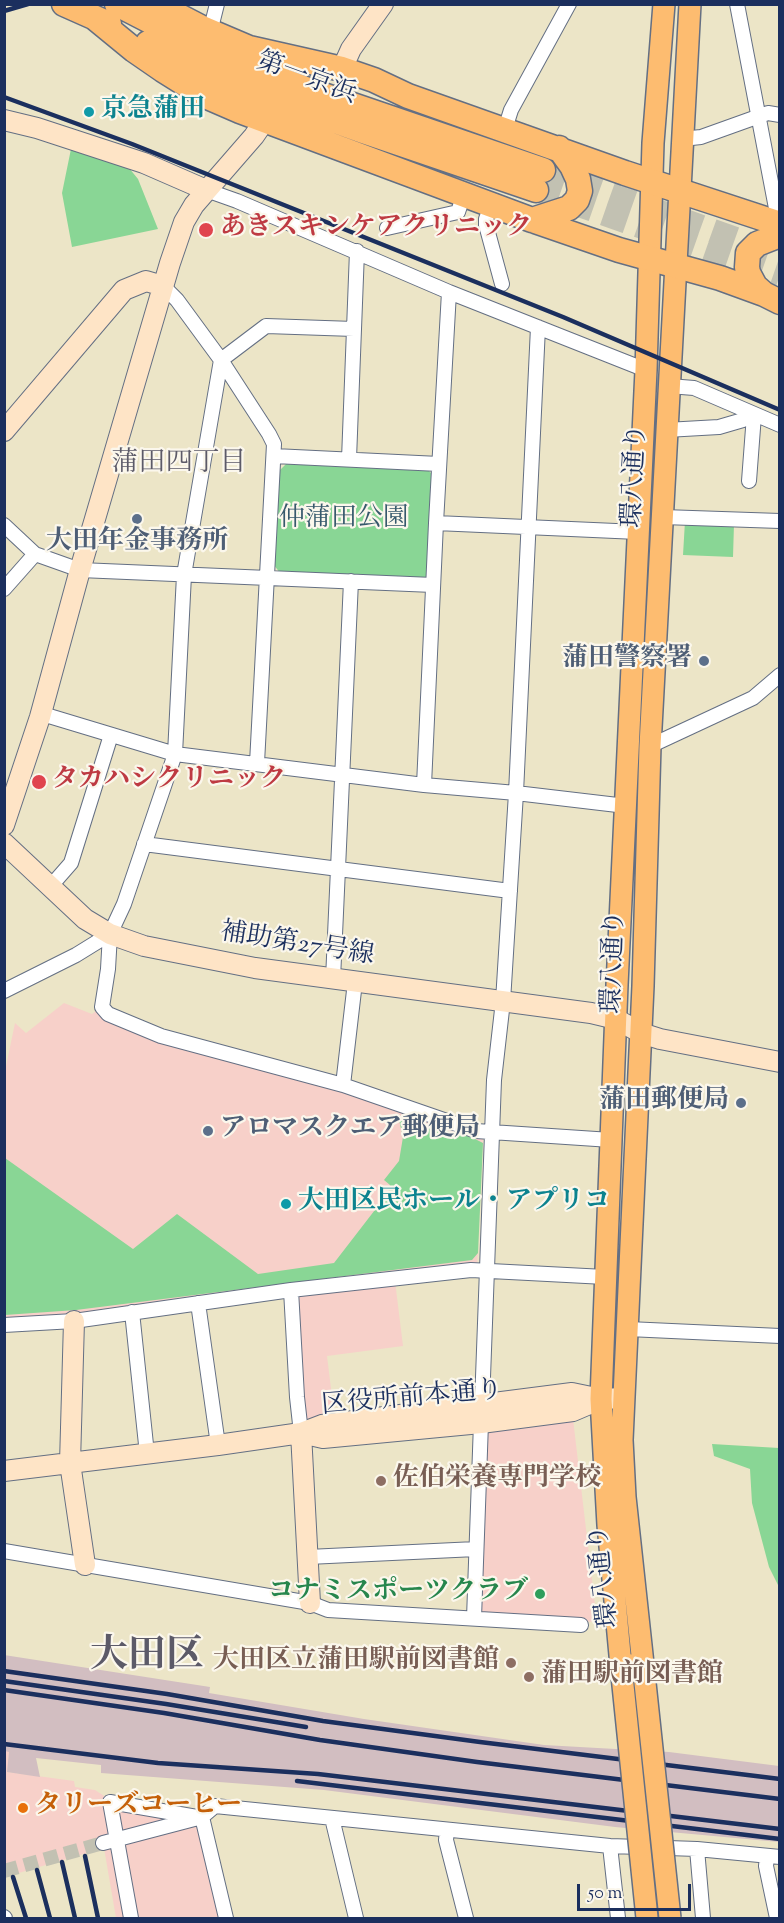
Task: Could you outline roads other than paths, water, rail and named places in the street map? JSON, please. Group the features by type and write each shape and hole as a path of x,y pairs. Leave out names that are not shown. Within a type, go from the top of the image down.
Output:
{"highway":[{"name":"第一京浜","path":"64,4 139,38 192,66 244,88 363,131 539,180 214,54 117,4"},
{"path":"160,5 210,32 249,48 342,69 374,80 408,96 779,224"},
{"path":"95,18 134,50 203,95 240,111 532,220 772,298"},
{"path":"532,220 569,208 577,200 580,191 578,179 559,148"},
{"path":"772,298 755,285 748,273 747,253 757,244 780,235"}],"main road":[{"name":"環八通り","path":"647,1918 608,1525 601,1399 646,370 652,143 664,4"},
{"name":"環八通り","path":"670,1918 625,1497 622,1440 641,1033 650,746 690,4"},
{"path":"621,1666 643,1664"}],"street":[{"path":"210,32 217,4"},
{"path":"342,69 351,49 383,4"},
{"path":"505,129 511,110 569,4"},
{"path":"737,4 779,224"},
{"path":"682,139 701,137 768,113 780,115"},
{"path":"4,120 37,128 144,163 357,251 449,292 646,370"},
{"path":"4,825 40,717 80,570 184,222 206,190 249,142 265,120"},
{"path":"387,228 458,212 464,194"},
{"path":"491,205 486,225 502,284"},
{"path":"349,459 357,251"},
{"path":"4,431 124,290 146,281 163,286 177,300 221,360 274,444 256,763"},
{"path":"424,785 449,292"},
{"path":"354,329 266,326 221,360 184,575 175,754 124,904 110,934 108,969 102,1007 108,1014 161,1036 343,1085 476,1131 611,1140"},
{"path":"474,1618 494,1080 502,1001 516,793 538,327"},
{"path":"669,386 694,388 780,425"},
{"path":"666,430 719,427 754,415"},
{"path":"749,481 754,415"},
{"path":"274,456 439,464"},
{"path":"663,517 780,521"},
{"path":"436,523 638,532"},
{"path":"4,525 36,554 80,570 433,585"},
{"path":"4,589 36,554"},
{"path":"333,979 351,581"},
{"path":"650,746 753,698 780,675"},
{"path":"40,717 49,716 175,754 424,785 626,806"},
{"path":"50,887 71,862 111,735"},
{"name":"補助第27号線","path":"4,843 85,919 110,934 144,946 221,962 333,979 591,1013 616,1019 641,1033 660,1040 780,1062"},
{"path":"144,844 510,891"},
{"path":"4,991 76,955 110,934"},
{"path":"343,1085 355,982"},
{"path":"4,1325 74,1321 291,1290 471,1270 605,1276"},
{"path":"291,1290 310,1603"},
{"path":"198,1303 218,1445"},
{"path":"132,1312 147,1454"},
{"path":"74,1321 70,1462 85,1565"},
{"path":"628,1329 780,1336"},
{"path":"601,1399 624,1398"},
{"name":"区役所前本通り","path":"4,1471 301,1433 323,1438 481,1414 573,1411 601,1399"},
{"path":"308,1557 476,1549"},
{"path":"4,1551 310,1603 328,1610 581,1625"},
{"path":"131,1918 110,1841 110,1802 202,1817"},
{"path":"110,1841 202,1817 215,1806 610,1846 697,1849 773,1857"},
{"path":"202,1817 226,1918"},
{"path":"332,1818 356,1918"},
{"path":"447,1830 446,1840 466,1918"},
{"path":"610,1846 618,1918"},
{"path":"697,1849 703,1918"},
{"path":"773,1857 766,1866 777,1918"}],"tunnel":[{"path":"543,170 780,255"},
{"path":"536,190 780,275"},
{"path":"4,1871 103,1843"}],"railway":[{"path":"4,11 28,4"},
{"path":"4,97 132,144 563,317 780,410"},
{"path":"4,1671 167,1694 323,1721 780,1779"},
{"path":"4,1681 306,1727"},
{"path":"4,1690 164,1713 320,1740 477,1762 780,1799"},
{"path":"4,1744 158,1763 318,1774 780,1829"},
{"path":"297,1781 780,1839"},
{"path":"85,1856 98,1918"},
{"path":"62,1862 75,1918"},
{"path":"37,1870 50,1918"},
{"path":"13,1877 26,1918"}],"place":[{"name":"京急蒲田","path":"89,112"},
{"name":"あきスキンケアクリニック","path":"206,230"},
{"name":"大田年金事務所","path":"137,519"},
{"name":"蒲田警察署","path":"704,661"},
{"name":"タカハシクリニック","path":"39,782"},
{"name":"蒲田郵便局","path":"741,1103"},
{"name":"アロマスクエア郵便局","path":"208,1131"},
{"name":"大田区民ホール・アプリコ","path":"286,1204"},
{"name":"佐伯栄養専門学校","path":"381,1481"},
{"name":"コナミスポーツクラブ","path":"540,1594"},
{"name":"大田区立蒲田駅前図書館","path":"511,1663"},
{"name":"蒲田駅前図書館","path":"529,1677"},
{"name":"タリーズコーヒー","path":"23,1808"}],"district":[{"name":"蒲田四丁目","path":"179,465"},
{"name":"大田区","path":"147,1660"}],"park label":[{"name":"仲蒲田公園","path":"344,521"}]}
